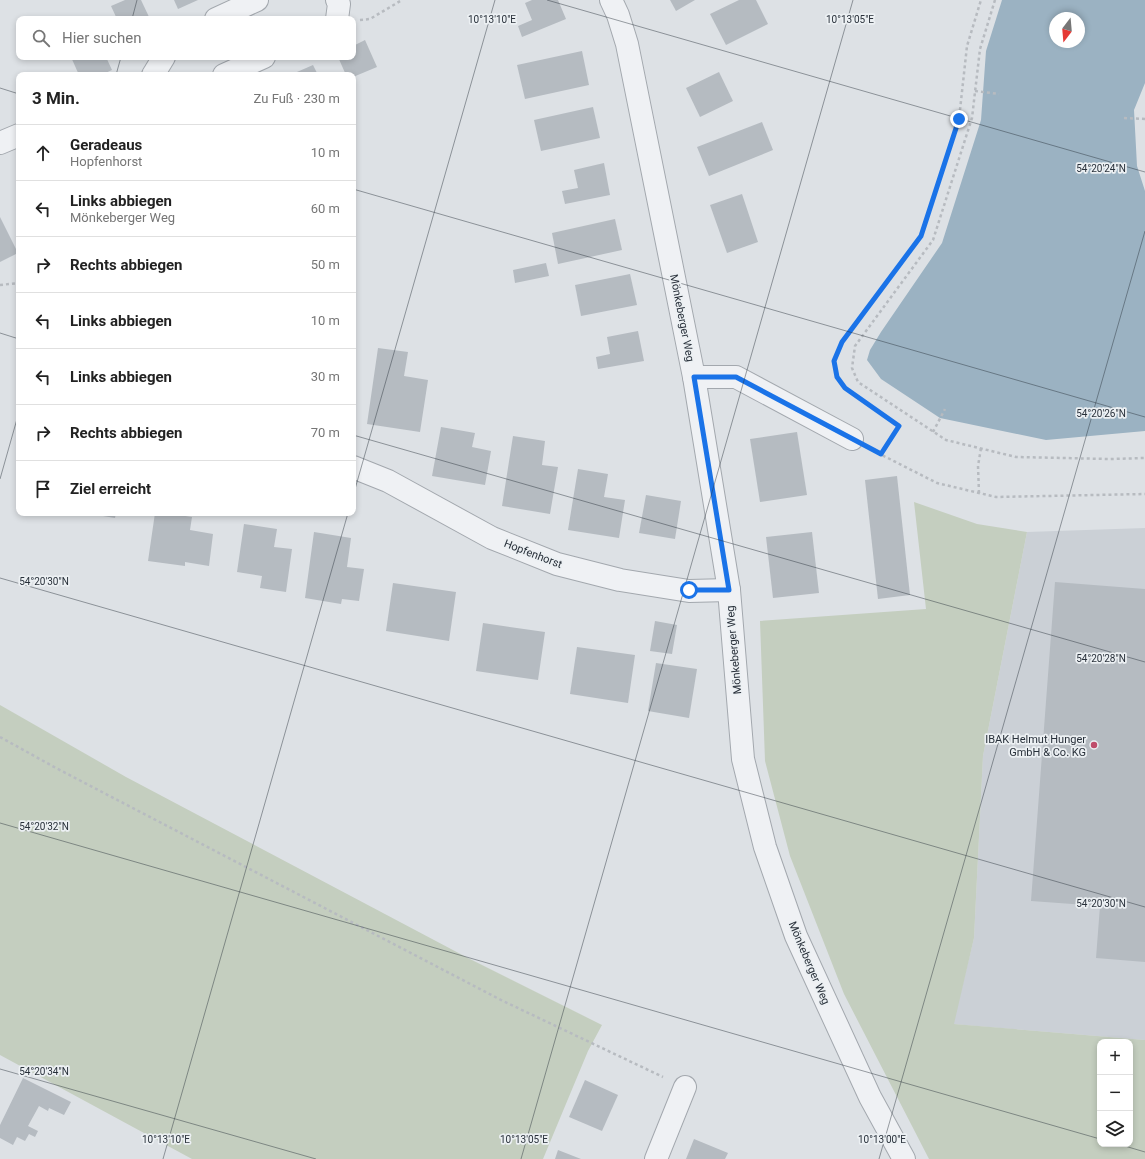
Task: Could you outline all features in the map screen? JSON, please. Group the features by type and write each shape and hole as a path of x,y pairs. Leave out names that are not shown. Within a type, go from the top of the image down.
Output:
{"street":[{"path":"222,16 257,0"},
{"path":"337,0 339,4 337,16"},
{"name":"Mönkeberger Weg","path":"611,0 618,15 627,44 694,377 729,590 743,759 765,847 799,944 870,1096 904,1159"},
{"path":"155,72 162,60"},
{"path":"231,72 257,60"},
{"path":"0,143 16,136"},
{"path":"694,377 736,377 852,439"},
{"name":"Hopfenhorst","path":"356,468 388,481 492,538 557,564 620,580 689,590 729,590"},
{"path":"656,1159 685,1087"}],"path":[{"path":"359,20 370,20 402,0"},
{"path":"881,454 899,426 845,388 837,377 834,361 842,342 921,236 959,119 967,46 981,0"},
{"path":"995,0 980,49 972,118 933,240 855,346 852,368 858,382 946,440 1016,457 1110,459 1145,458"},
{"path":"975,91 999,94"},
{"path":"1124,118 1145,119"},
{"path":"0,285 16,283"},
{"path":"933,432 945,409"},
{"path":"852,439 937,483 996,497 1145,494"},
{"path":"979,493 978,466 981,448"},
{"path":"0,737 56,768 501,1000 685,1087"}],"shaded area":[{"path":"1145,528 1145,1040 953,1024 974,938 983,756 1027,532"}],"green space":[{"path":"914,502 977,524 1027,532 983,756 974,938 954,1024 1145,1040 1145,1159 929,1159 844,994 790,856 765,761 760,621 926,609"},
{"path":"0,705 126,777 468,958 602,1025 588,1051 543,1159 192,1159 0,1055"}],"water":[{"path":"1002,0 1145,0 1145,83 1134,110 1137,166 1145,191 1145,431 1046,440 940,418 881,379 867,360 870,350 881,332 942,243 981,120 986,51"}],"building":[{"path":"125,0 141,0 149,16 116,16 111,6"},
{"path":"174,0 198,0 178,9"},
{"path":"532,0 558,0 566,19 522,37 518,26 532,20 525,3"},
{"path":"670,0 695,0 676,11"},
{"path":"739,0 756,0 768,24 726,45 710,14"},
{"path":"365,40 377,67 356,76 356,72 345,72 339,60 356,60 356,44"},
{"path":"582,51 589,85 525,99 517,65"},
{"path":"72,60 107,60 112,70 108,72 78,72"},
{"path":"313,65 316,72 297,72"},
{"path":"719,72 733,101 700,117 686,88"},
{"path":"593,107 600,138 541,151 534,120"},
{"path":"762,122 773,150 709,176 697,147"},
{"path":"604,163 610,195 565,204 562,191 578,188 574,170"},
{"path":"742,194 758,242 727,253 710,205"},
{"path":"0,217 16,249 16,254 0,262"},
{"path":"615,219 622,250 558,264 552,233"},
{"path":"546,263 549,276 515,283 513,270"},
{"path":"630,274 637,305 581,316 575,285"},
{"path":"638,331 644,361 598,369 596,357 610,354 607,337"},
{"path":"378,348 408,352 404,376 428,380 420,432 367,424"},
{"path":"441,427 475,433 472,447 491,451 485,485 432,476"},
{"path":"797,432 807,495 760,502 750,439"},
{"path":"513,436 545,441 542,465 558,467 550,514 502,506"},
{"path":"578,469 608,474 604,497 625,500 619,538 568,530"},
{"path":"897,476 910,595 878,599 865,480"},
{"path":"646,495 681,501 675,539 639,533"},
{"path":"103,516 115,516 115,518"},
{"path":"155,516 192,517 190,530 213,534 209,566 185,562 185,566 148,561"},
{"path":"244,524 277,529 274,547 292,549 286,592 260,588 262,576 237,572"},
{"path":"314,532 351,538 347,567 364,569 359,601 342,599 341,604 305,598"},
{"path":"812,532 819,593 773,598 766,537"},
{"name":"IBAK Helmut Hunger GmbH & Co. KG","path":"1055,582 1145,589 1145,962 1096,958 1100,906 1031,901"},
{"path":"393,583 456,592 449,641 386,631"},
{"path":"655,621 677,625 672,654 650,651"},
{"path":"483,623 545,632 538,680 476,671"},
{"path":"577,647 635,655 628,703 570,694"},
{"path":"656,663 697,669 689,718 648,711"},
{"path":"23,1078 71,1102 64,1115 49,1108 48,1111 39,1106 28,1126 38,1131 35,1137 29,1134 25,1141 17,1137 13,1145 0,1138 0,1125"},
{"path":"585,1080 618,1095 602,1131 569,1117"},
{"path":"694,1139 728,1153 725,1159 686,1159"},
{"path":"558,1150 581,1159 555,1159"}],"place":[{"name":"IBAK Helmut Hunger GmbH & Co. KG","path":"1094,745"}],"route":[{"path":"689,590 729,590 694,377 736,377 881,454 899,426 845,388 837,377 834,361 842,342 921,236 959,119"}]}
